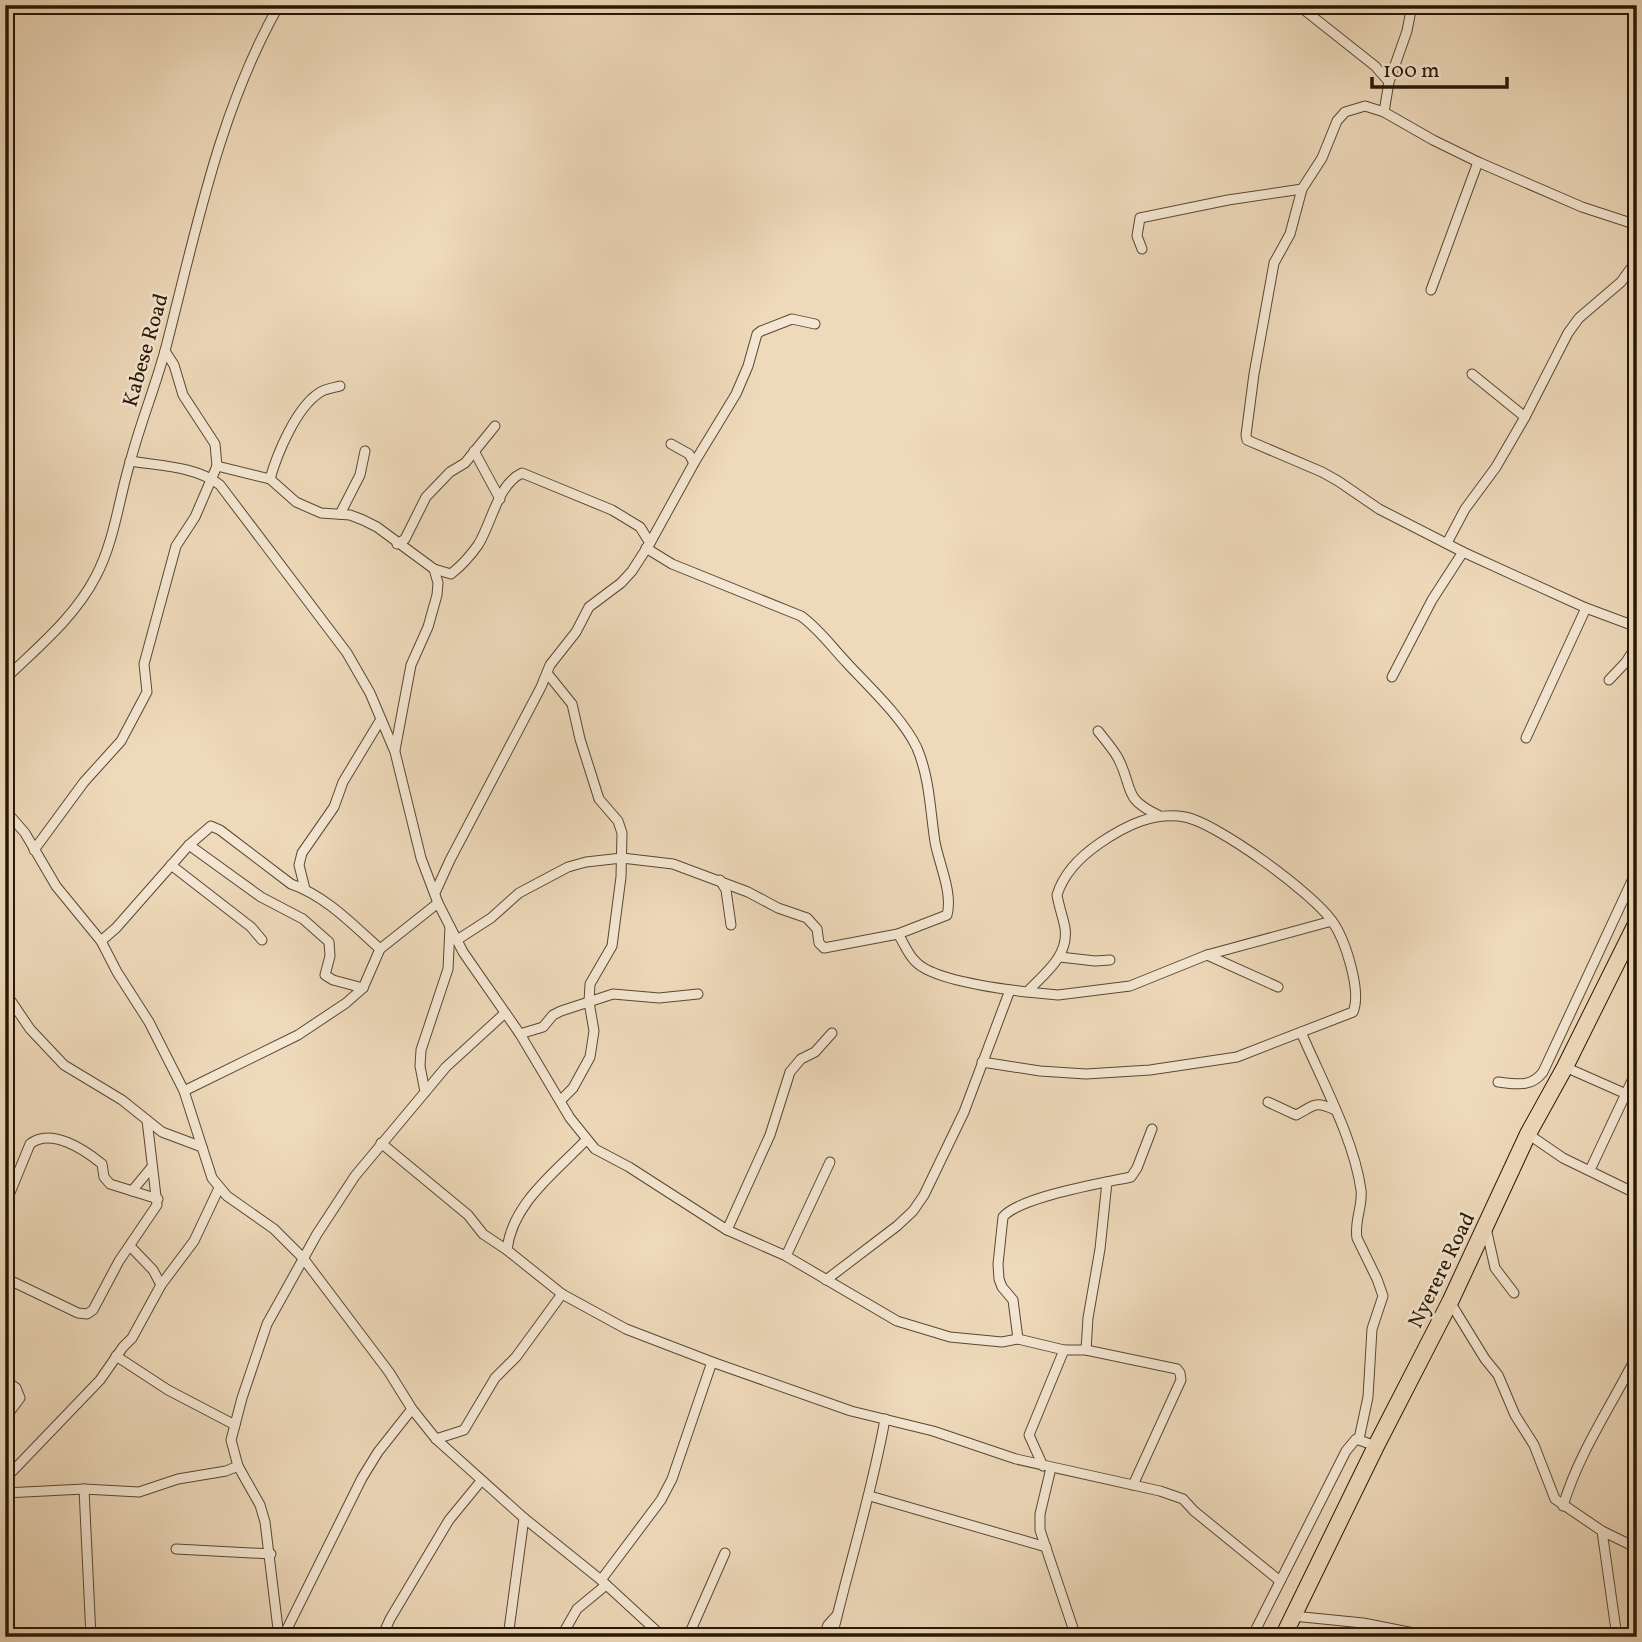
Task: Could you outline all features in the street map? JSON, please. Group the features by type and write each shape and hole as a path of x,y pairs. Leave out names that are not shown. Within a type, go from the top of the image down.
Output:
{"highway":[{"name":"Nyerere Road","path":"1283,1637 1450,1302 1528,1135 1637,922"}],"street":[{"name":"Kabese Road","path":"5,679 62,624 84,597 106,555 130,461 165,351 210,172 252,55 279,5"},
{"path":"1298,5 1375,66 1389,82"},
{"path":"1384,112 1389,82 1407,31 1412,5"},
{"path":"1637,225 1582,207 1478,162 1384,112 1359,106 1341,115 1322,158 1302,189 1290,234 1274,263 1246,435 1247,440 1322,472 1379,509 1463,552 1586,608 1637,627"},
{"path":"1431,290 1478,162"},
{"path":"1142,249 1137,236 1140,218 1228,200 1302,189"},
{"path":"1447,542 1465,509 1496,467 1572,327 1621,282 1637,260"},
{"path":"184,1091 298,1035 346,1003 363,988 380,949 436,898 450,860 554,659 576,632 589,607 621,583 632,571 736,394 757,334 792,319 815,324"},
{"path":"34,850 84,782 121,741 147,692 144,664 176,546 195,517 217,466 215,444 183,395 174,365 165,351"},
{"path":"1472,374 1525,417"},
{"path":"270,479 281,444 306,407 317,394 340,386"},
{"path":"397,544 405,539 426,496 450,471 465,463 495,426"},
{"path":"671,444 689,454 694,463"},
{"path":"340,514 360,475 365,451"},
{"path":"474,451 500,499"},
{"path":"130,461 197,473 212,479 244,514 347,653 370,693 395,752 421,858 436,898 457,940 586,1140 603,1156 629,1167 727,1230 786,1256 897,1321 929,1333 1002,1342 1018,1339 1064,1350 1086,1350 1177,1369 1181,1380 1133,1485"},
{"path":"217,466 270,479 296,502 321,513 340,514 363,520 377,527 434,569 451,574 479,544 500,499 518,474 527,473 552,487 589,499 640,527 648,545 672,564 801,616 816,628 869,686 917,748 931,796 935,842 949,903 946,917 898,934 824,948 819,943 817,929 807,918 778,908 720,880 673,864 622,858 568,867 519,894 491,918 457,940"},
{"path":"1392,677 1432,600 1463,552"},
{"path":"395,752 411,665 428,627 437,595 438,583 434,569"},
{"path":"1526,738 1586,608"},
{"path":"1609,680 1637,645"},
{"path":"547,673 572,704 599,799 621,828 622,858 612,946 590,984 589,1002 594,1031 590,1057 573,1088 561,1100"},
{"path":"305,889 299,865 300,856 334,807 343,782 381,719"},
{"path":"982,1062 1040,1071 1086,1074 1150,1070 1237,1057 1353,1012 1355,1007 1357,997 1352,973 1332,921 1302,892 1199,820 1158,815 1142,808 1130,796 1118,757 1098,731"},
{"path":"5,810 25,833 56,886 101,942 149,1022 184,1091 212,1178 219,1188 274,1229 303,1258 436,1439 663,1637"},
{"path":"1027,992 1060,957 1066,937 1057,895 1072,866 1115,832 1158,815"},
{"path":"101,942 209,826 216,828 291,884 305,889 355,924 380,949"},
{"path":"189,845 277,907 303,919 319,931 330,947 325,975 332,980 363,988"},
{"path":"171,865 244,922 262,940"},
{"path":"1498,1082 1525,1084 1537,1080 1543,1072 1637,870"},
{"path":"720,880 726,890 731,925"},
{"path":"898,934 913,960 926,970 980,985 1058,995 1130,986 1207,955 1332,921"},
{"path":"425,1091 419,1066 421,1050 448,969 450,925"},
{"path":"1207,955 1278,987"},
{"path":"1060,957 1110,960"},
{"path":"826,1280 913,1211 945,1155 964,1112 1010,990"},
{"path":"5,992 30,1029 64,1065 122,1100 170,1136 202,1147"},
{"path":"520,1034 543,1027 553,1015 561,1011 613,994 659,998 698,994"},
{"path":"281,1637 271,1554 260,1505 238,1466 231,1440 267,1324 303,1258 355,1176 425,1091 504,1014"},
{"path":"1301,1032 1354,1160 1361,1191 1357,1238 1383,1296 1371,1329 1368,1397 1359,1439"},
{"path":"727,1230 770,1135 790,1072 801,1059 815,1052 832,1033"},
{"path":"1565,1067 1625,1093"},
{"path":"1590,1170 1637,1070"},
{"path":"1268,1102 1296,1115 1321,1103 1335,1110"},
{"path":"5,1278 78,1313 87,1314 98,1304 119,1261 155,1210 158,1199 151,1168 147,1120"},
{"path":"1018,1339 1013,1300 999,1279 1003,1217 1008,1211 1031,1201 1131,1177 1152,1129"},
{"path":"1528,1135 1563,1157 1637,1194"},
{"path":"5,1205 30,1144 43,1138 68,1143 94,1157 102,1164 106,1181 158,1199"},
{"path":"508,1250 514,1223 521,1209 586,1140"},
{"path":"381,1143 468,1215 491,1241 508,1250 562,1294 626,1329 852,1411 933,1431 1047,1467 1133,1485 1183,1499 1280,1581"},
{"path":"786,1256 830,1162"},
{"path":"132,1191 151,1168"},
{"path":"1086,1350 1107,1182"},
{"path":"5,1479 100,1380 136,1332 161,1285 194,1241 219,1188"},
{"path":"1486,1226 1495,1268 1514,1293"},
{"path":"130,1246 153,1270 161,1285"},
{"path":"436,1439 464,1430 495,1378 516,1357 562,1294"},
{"path":"1450,1302 1498,1375 1515,1415 1534,1445 1555,1499 1602,1531 1637,1548"},
{"path":"1064,1350 1029,1440 1047,1467 1040,1514 1041,1530 1076,1637"},
{"path":"1563,1506 1586,1451 1637,1355"},
{"path":"116,1356 168,1390 234,1425"},
{"path":"561,1637 577,1609 603,1583 672,1479 712,1362"},
{"path":"1628,1373 1637,1382"},
{"path":"5,1380 16,1388 20,1398 5,1418"},
{"path":"281,1637 362,1478 378,1452 412,1409"},
{"path":"832,1637 849,1565 870,1496 885,1419"},
{"path":"1252,1637 1346,1451 1354,1440 1359,1439 1376,1446"},
{"path":"5,1493 84,1489 139,1492 178,1479 226,1471 238,1466"},
{"path":"382,1637 449,1520 481,1480"},
{"path":"84,1489 91,1637"},
{"path":"870,1496 1045,1547"},
{"path":"508,1637 524,1518"},
{"path":"1602,1531 1617,1637"},
{"path":"176,1549 271,1554"},
{"path":"688,1637 725,1553"},
{"path":"823,1637 828,1625 838,1614"},
{"path":"1293,1616 1363,1622 1434,1637"},
{"path":"5,1632 34,1637"}]}
